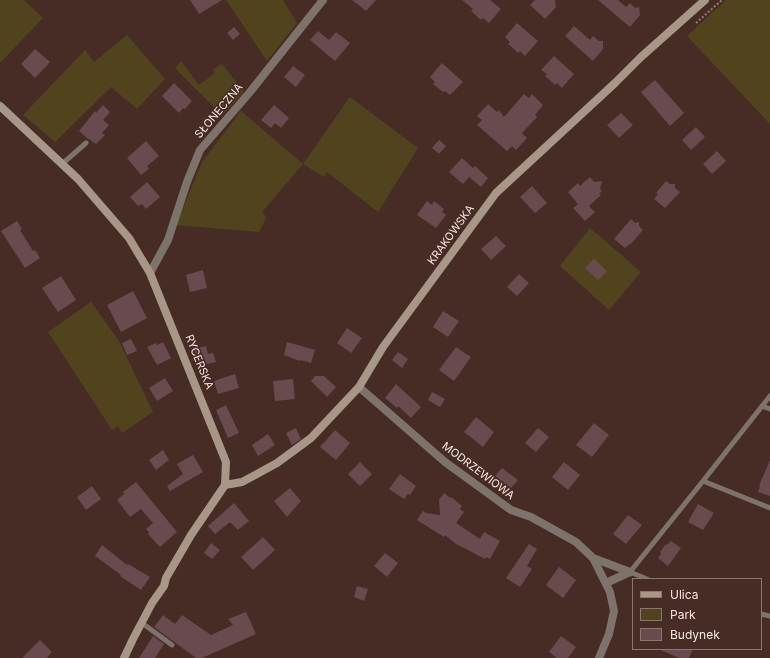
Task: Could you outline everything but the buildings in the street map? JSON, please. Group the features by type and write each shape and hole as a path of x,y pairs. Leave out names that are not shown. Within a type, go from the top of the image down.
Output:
{"street":[{"name":"SŁONECZNA","path":"150,273 168,240 187,182 200,150 250,92 323,0"},
{"name":"KRAKOWSKA","path":"225,485 242,482 277,463 311,438 359,387 383,347 496,193 641,57 705,0"},
{"name":"RYCERSKA","path":"0,106 78,179 129,238 150,273 226,462 225,485"},
{"name":"MODRZEWIOWA","path":"359,387 444,462 511,510 531,517 576,542 593,558 610,592 614,611 609,634 599,658"},
{"path":"124,658 152,603 164,586 166,578 191,535 225,485"},
{"name":"MODRZEWIOWA","path":"593,558 630,572"},
{"path":"606,583 630,572"}],"lane":[{"path":"62,164 86,144"},
{"path":"645,578 630,572 770,396"},
{"path":"762,406 770,409"},
{"path":"703,481 770,508"},
{"path":"142,623 172,645"}],"path":[{"path":"692,26 722,0"}],"green space":[{"path":"0,0 24,0 43,18 0,63"},
{"path":"226,0 283,0 297,23 267,61"},
{"path":"726,0 770,0 770,124 687,36"},
{"path":"127,35 165,79 137,109 111,87 55,142 23,115 85,50 94,62"},
{"path":"181,61 199,85 215,73 213,69 222,64 244,92 222,115 175,68"},
{"path":"350,97 418,148 378,212 327,172 324,177 303,164"},
{"path":"241,111 303,164 262,212 266,218 259,232 176,225 202,162"},
{"path":"590,228 641,272 609,310 560,266"},
{"path":"91,302 119,341 153,412 122,433 118,426 112,430 48,332"}]}
